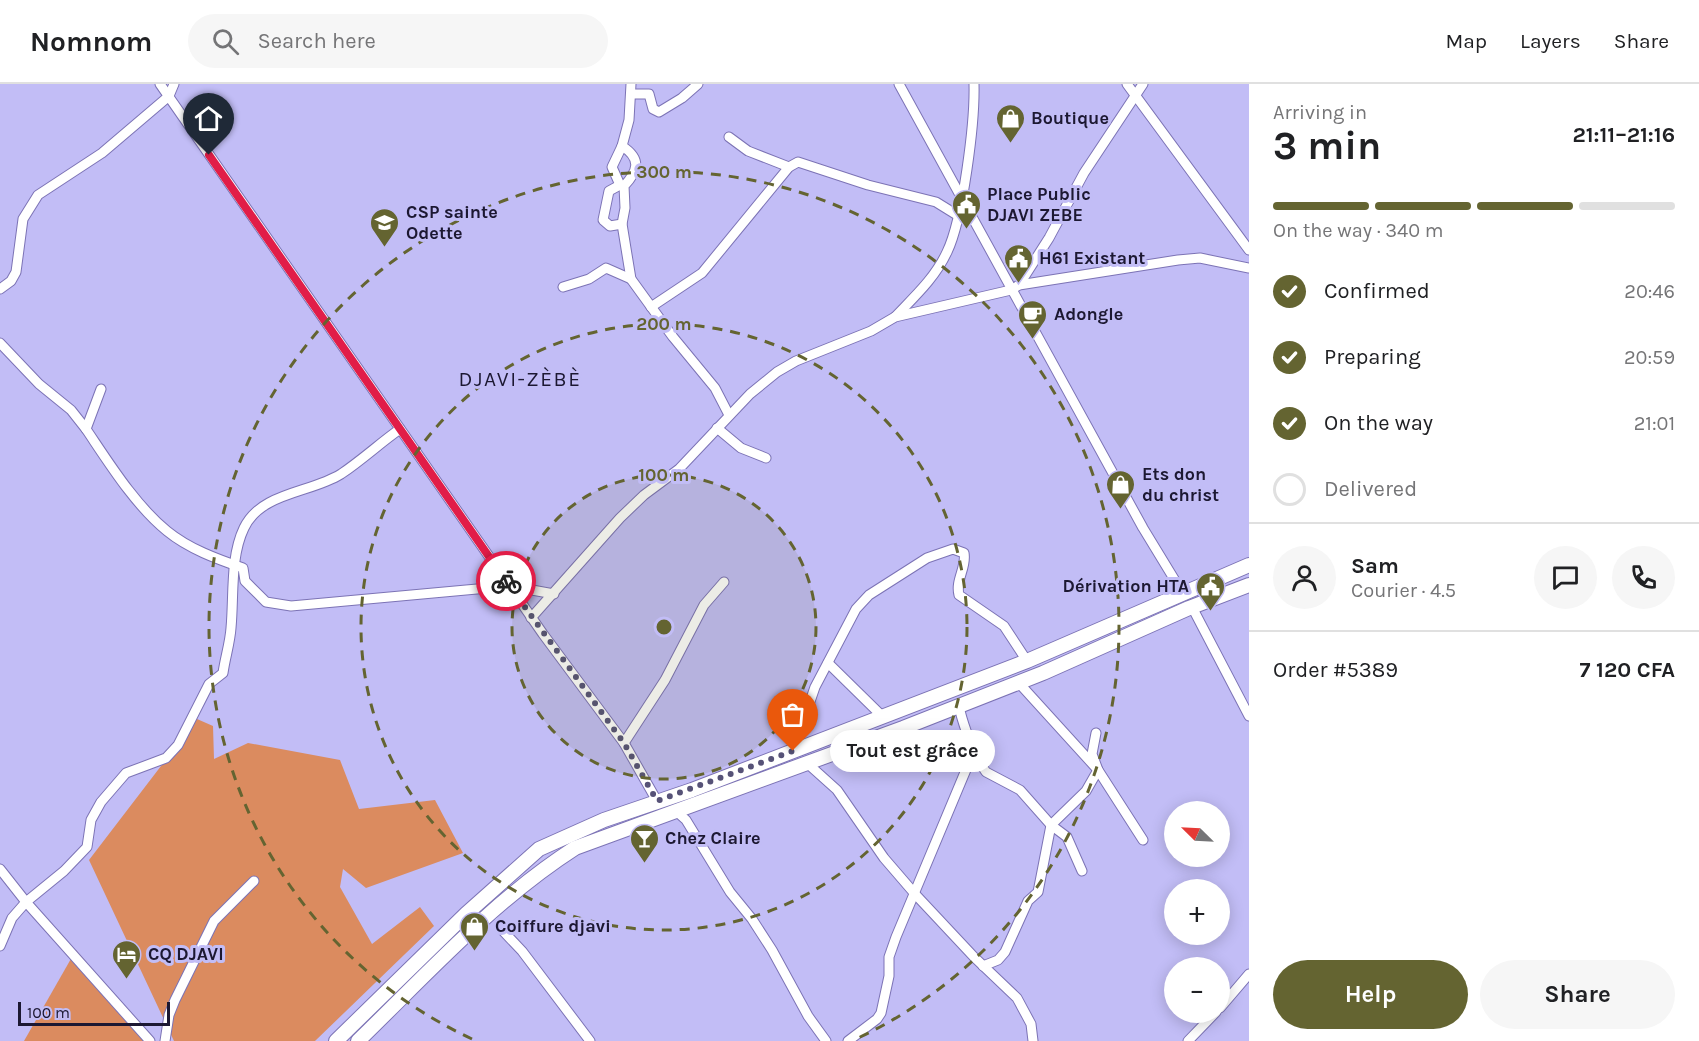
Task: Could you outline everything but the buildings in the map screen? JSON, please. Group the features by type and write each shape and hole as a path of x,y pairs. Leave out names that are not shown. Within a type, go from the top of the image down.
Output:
{"main road":[{"path":"336,1041 466,914 539,849 570,833 793,751 1027,661 1182,592 1249,565"},
{"path":"358,1041 540,870 575,848 808,764 959,706 1249,585"}],"street":[{"path":"160,84 531,618 624,743 657,801"},
{"path":"0,289 10,281 15,272 22,219 38,195 102,153 169,96 174,84"},
{"path":"698,84 682,98 659,112 652,109 649,94 632,89 622,146 612,166 622,185 625,208 622,224 631,279 651,308 715,388 729,415"},
{"path":"899,84 961,201 1015,288 1143,528 1182,592"},
{"path":"531,618 620,518 644,495 679,469 729,415 777,372 796,361 871,331 895,317 931,279 948,251 961,201 974,101 974,84"},
{"path":"974,101 981,84"},
{"path":"1127,84 1249,249"},
{"path":"1015,288 1113,127 1143,84"},
{"path":"729,137 748,151 789,166"},
{"path":"622,146 632,153 636,164 634,175 622,185 609,191 603,220 610,226 622,224"},
{"path":"651,308 702,273 789,166 798,162 868,185 936,202 957,215"},
{"path":"895,317 1015,288 1178,260 1200,258 1249,268"},
{"path":"563,287 589,279 606,268 631,279"},
{"path":"0,343 39,384 71,410 125,483 169,532 199,550 245,570 245,581 252,591 266,602 279,606 510,586 554,594"},
{"path":"86,429 101,389"},
{"path":"717,428 741,448 766,458"},
{"path":"0,946 12,918 26,902 64,872 87,847 91,820 101,802 126,773 166,758 178,745 198,700 209,684 222,673 231,630 235,565 243,529 252,514 270,502 326,483 400,429"},
{"path":"793,751 815,687 847,624 869,595 927,558 953,549 964,552 965,560 957,586 959,594 1004,626 1027,661"},
{"path":"624,743 665,680 704,605 724,582"},
{"path":"1192,607 1249,716"},
{"path":"828,663 882,716"},
{"path":"1018,682 1098,770 1143,840"},
{"path":"959,706 963,729 969,737 973,753 982,768 1020,790 1052,825 1067,837 1082,871"},
{"path":"1096,733 1092,754 1098,770"},
{"path":"848,1041 877,1019 880,1013 889,976 889,957 973,753"},
{"path":"808,764 837,790 884,858 915,894 1021,1004 1031,1024 1033,1041"},
{"path":"983,966 998,960 1005,952 1028,901 1038,892 1052,825 1086,791 1098,770"},
{"path":"676,810 686,820 730,892 752,920 808,1016 826,1041"},
{"path":"0,869 26,902 150,1041"},
{"path":"165,1041 169,1015 175,1000 214,921 255,881"},
{"path":"503,931 522,951 590,1041"},
{"path":"1230,996 1249,974"},
{"path":"1188,1041 1207,1023"}],"shaded area":[{"path":"197,719 213,726 214,759 248,743 340,760 359,809 435,800 463,853 366,888 343,869 340,887 372,944 420,907 434,926 315,1041 174,1041 89,860"},
{"path":"76,950 154,1041 24,1041"}],"way so far":[{"path":"506,581 624,743 657,801 793,751"}],"place":[{"name":"Boutique","path":"1010,144"},
{"name":"Place Public DJAVI ZEBE","path":"966,230"},
{"name":"CSP sainte Odette","path":"385,248"},
{"name":"H61 Existant","path":"1018,284"},
{"name":"Adongle","path":"1033,340"},
{"name":"Ets don du christ","path":"1121,510"},
{"name":"Dérivation HTA","path":"1210,612"},
{"name":"Tout est grâce","path":"793,751"},
{"name":"Chez Claire","path":"644,864"},
{"name":"Coiffure djavi","path":"474,952"},
{"name":"CQ DJAVI","path":"127,980"}],"district":[{"name":"DJAVI-ZÈBÈ","path":"520,379"}],"route":[{"path":"209,155 506,581"}]}
